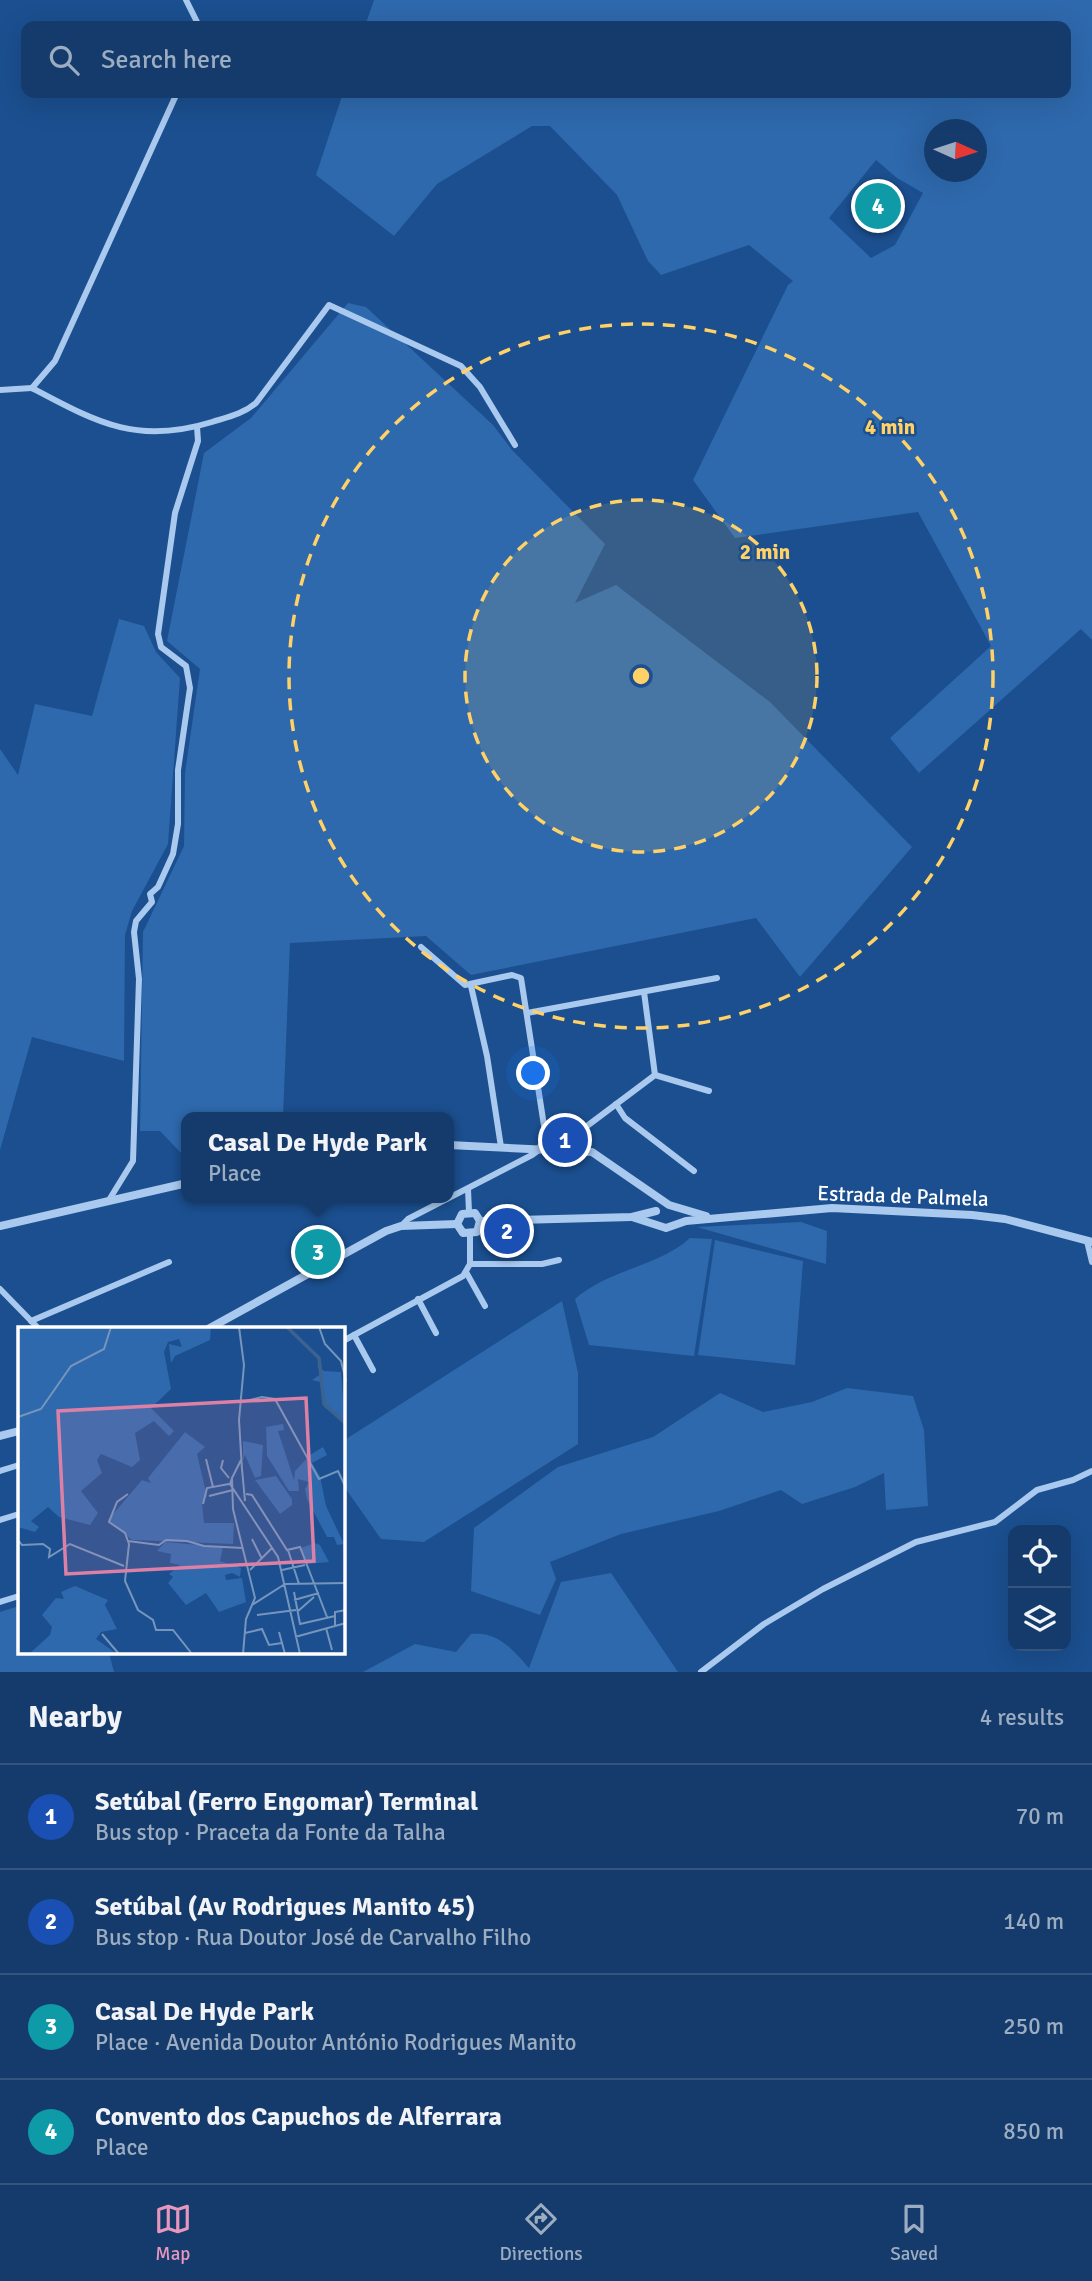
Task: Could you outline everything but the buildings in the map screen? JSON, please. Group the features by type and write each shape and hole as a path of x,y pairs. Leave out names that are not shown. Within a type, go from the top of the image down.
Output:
{"street":[{"path":"186,0 197,21"},
{"path":"32,388 55,360 175,98"},
{"path":"0,390 32,388 95,421 130,431 161,433 197,426 242,413 256,403 329,305 436,352 461,366 480,387 515,445"},
{"path":"109,1200 133,1161 139,979 134,932 136,921 152,902 150,894 161,881 173,854 178,824 178,770 190,680 180,660 161,647 158,634 175,513 198,441 197,426"},
{"path":"421,947 458,980 471,986 512,975 521,978 545,1132 539,1150 454,1196"},
{"path":"527,1013 717,978"},
{"path":"471,986 487,1056 501,1147"},
{"path":"644,992 655,1075"},
{"path":"545,1132 583,1129 655,1075"},
{"path":"655,1075 709,1091"},
{"path":"616,1104 625,1118 694,1171"},
{"path":"454,1145 586,1150 583,1129"},
{"name":"Estrada de Palmela","path":"586,1150 596,1154 671,1206 715,1218"},
{"path":"0,1226 181,1184"},
{"path":"468,1189 469,1212"},
{"name":"Estrada de Palmela","path":"646,1189 656,1211"},
{"path":"212,1327 440,1203"},
{"path":"480,1221 632,1217 671,1206 677,1216 673,1226 659,1226 632,1217"},
{"name":"Estrada de Palmela","path":"673,1226 715,1218 832,1208 972,1214 1004,1219 1089,1241"},
{"path":"656,1211 654,1218 659,1226"},
{"path":"469,1212 480,1221 477,1232 470,1235 463,1233 457,1224 459,1217 469,1212"},
{"path":"401,1226 457,1224"},
{"path":"345,1340 466,1272 470,1264 470,1235"},
{"path":"1089,1241 1092,1262"},
{"path":"470,1264 542,1264 559,1260"},
{"path":"31,1321 169,1262"},
{"path":"466,1272 485,1306"},
{"path":"0,1289 37,1327"},
{"path":"418,1299 436,1333"},
{"path":"354,1335 373,1370"},
{"path":"0,1436 18,1431"},
{"path":"0,1471 18,1465"},
{"path":"701,1672 764,1624 822,1589 916,1542 985,1526 1011,1512 1037,1490 1073,1480 1092,1471"},
{"path":"0,1520 18,1514"},
{"path":"0,1602 18,1597"}],"shaded area":[{"path":"374,0 1092,0 1092,640 1081,629 919,773 890,738 991,646 918,512 735,538 693,480 788,285 793,281 749,245 661,275 648,261 617,195 550,126 532,126 437,184 394,236 316,175 341,98 1071,98 1071,21 367,21","holes":["876,160 897,178 923,193 895,245 871,258 829,218"]},
{"path":"348,303 366,307 493,425 512,450 605,544 575,603 616,585 770,702 912,847 800,977 756,918 471,975 426,936 290,943 283,1112 181,1112 181,1152 160,1131 140,1131 143,932 184,846 185,773 200,669 167,641 204,453 251,418"},
{"path":"119,619 144,626 156,652 180,678 168,844 132,911 125,935 124,1061 32,1037 0,1150 0,749 18,775 35,704 92,716"},
{"path":"801,1222 827,1231 826,1264 697,1227"},
{"path":"690,1238 712,1239 694,1356 589,1345 575,1299 603,1281 663,1256"},
{"path":"715,1240 803,1261 795,1365 698,1355"},
{"path":"562,1301 578,1373 578,1444 424,1542 381,1539 345,1488 345,1440"},
{"path":"847,1388 913,1396 924,1430 928,1506 886,1510 884,1473 855,1487 802,1504 781,1490 719,1511 621,1534 550,1562 556,1579 540,1615 471,1591 474,1528 558,1467 653,1437 720,1393 763,1412 812,1402"},
{"path":"611,1573 678,1672 363,1672 415,1644 456,1652 471,1634 497,1638 529,1668 561,1582"},
{"path":"18,1606 18,1654 109,1654 114,1672 0,1672 0,1612"}],"place":[{"name":"Convento dos Capuchos de Alferrara","path":"878,206"},
{"name":"Setúbal (Ferro Engomar) Terminal","path":"565,1140"},
{"name":"Setúbal (Av Rodrigues Manito 45)","path":"507,1231"},
{"name":"Casal De Hyde Park","path":"318,1252"}]}
